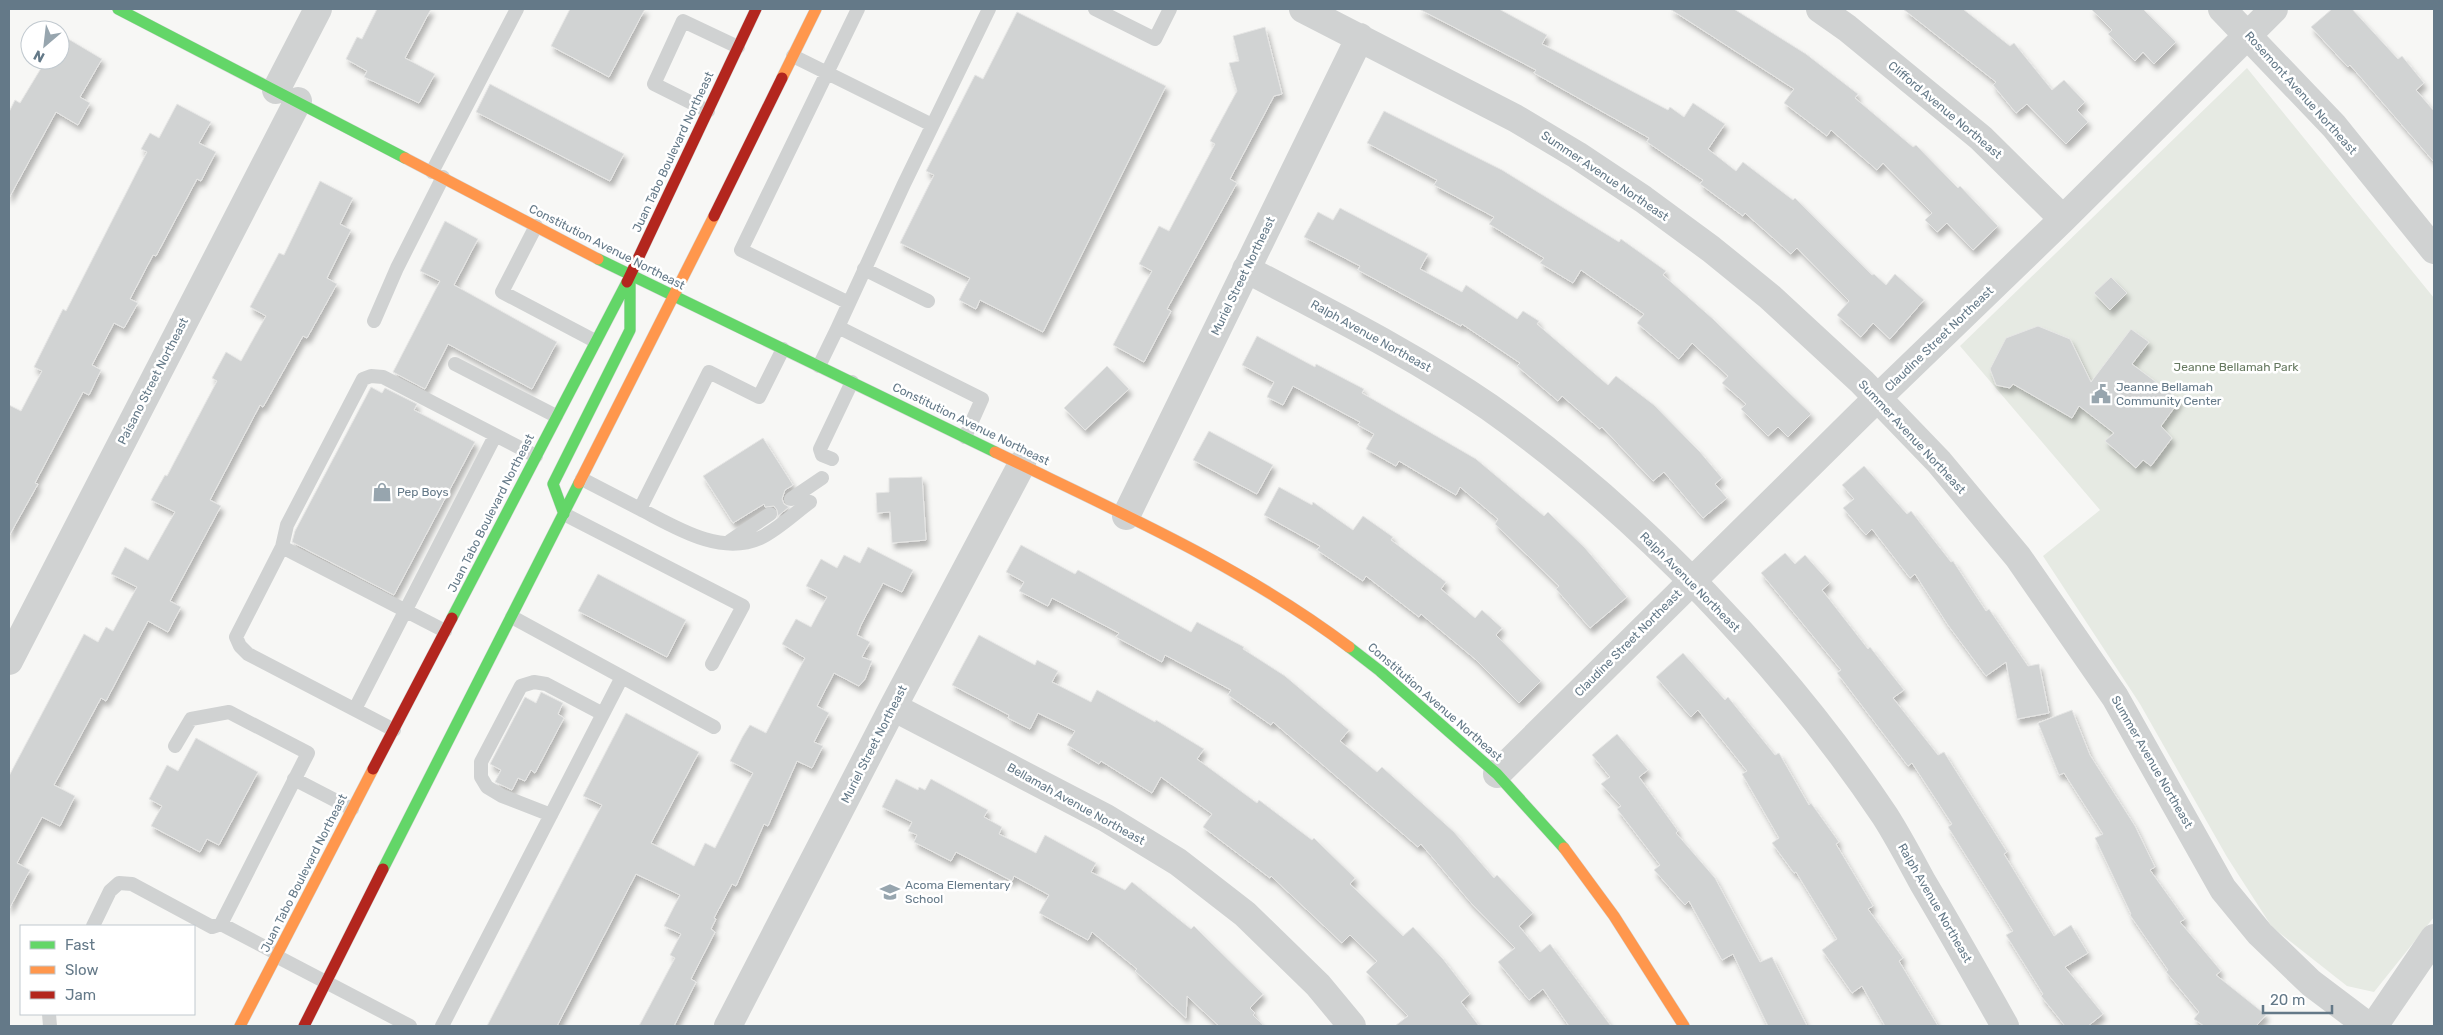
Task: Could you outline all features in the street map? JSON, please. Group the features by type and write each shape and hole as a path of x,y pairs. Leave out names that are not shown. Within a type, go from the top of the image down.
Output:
{"main road":[{"name":"Constitution Avenue Northeast","path":"118,9 630,275 1022,464 1126,516 1262,588 1322,627 1380,671 1497,774 1556,838 1614,916 1684,1026"},
{"name":"Juan Tabo Boulevard Northeast","path":"240,1026 630,275 756,9"},
{"path":"304,1026 674,297 816,9"},
{"path":"564,514 553,484 630,330 630,275"}],"street":[{"name":"Paisano Street Northeast","path":"9,661 287,96 318,9"},
{"name":"Summer Avenue Northeast","path":"1303,9 1515,118 1578,155 1643,199 1770,297 1878,398 1939,462 2018,557 2115,697 2223,889 2260,934 2305,977 2368,1026"},
{"name":"Clifford Avenue Northeast","path":"1820,9 1854,34 1981,138 2064,220"},
{"name":"Rosemont Avenue Northeast","path":"2222,9 2334,126 2434,250"},
{"name":"Claudine Street Northeast","path":"1497,774 1878,398 2064,220 2274,9"},
{"name":"Muriel Street Northeast","path":"1126,516 1360,37"},
{"name":"Ralph Avenue Northeast","path":"1246,269 1406,354 1489,407 1549,452 1596,492 1691,581 1741,634 1810,714 1885,817 2005,1026"},
{"name":"Muriel Street Northeast","path":"728,1026 893,707 1022,464"},
{"name":"Bellamah Avenue Northeast","path":"893,707 1106,818 1178,862 1245,914 1318,985 1352,1026"},
{"path":"2374,1026 2434,938"}],"lane":[{"path":"374,320 438,175 517,9"},
{"path":"848,303 742,250 858,9"},
{"path":"820,366 932,125 989,9"},
{"path":"1095,9 1155,39 1170,9"},
{"path":"708,111 654,84 684,21 738,47"},
{"path":"792,56 932,125"},
{"path":"536,226 502,292 595,341"},
{"path":"864,269 928,301"},
{"path":"838,327 982,399 965,437"},
{"path":"640,508 709,372 759,397 783,349"},
{"path":"455,364 556,416"},
{"path":"394,730 248,654 240,646 236,636 282,547 287,526 363,379 371,376 383,377 536,456"},
{"path":"832,460 822,455 820,449 852,382"},
{"path":"355,709 495,436"},
{"path":"791,499 822,478"},
{"path":"582,479 688,533 725,544 759,538 810,502"},
{"path":"564,514 743,606 712,664"},
{"path":"725,544 770,514"},
{"path":"282,547 445,631"},
{"path":"512,617 714,727"},
{"path":"442,1026 622,677"},
{"path":"551,815 502,796 487,787 481,777 482,762 509,710 514,696 521,686 534,682 546,684 603,714"},
{"path":"93,925 110,891 119,883 132,884 212,927 221,924 308,753 229,712 191,719 175,746"},
{"path":"294,779 352,810"},
{"path":"221,924 410,1026"}],"green space":[{"name":"Jeanne Bellamah Park","path":"2247,68 2434,298 2434,917 2374,992 2347,986 2272,927 2227,857 2140,704 2043,556 2100,510 1960,346"}],"building":[{"path":"377,9 431,9 405,58 435,74 419,103 364,77 367,71 346,59 357,37 362,39"},
{"path":"570,9 645,9 609,77 551,46"},
{"path":"1419,9 1499,9 1547,35 1542,44 1668,110 1670,107 1684,117 1693,103 1725,124 1708,149 1736,171 1743,162 1793,200 1795,198 1872,275 1874,274 1886,285 1895,274 1924,300 1890,339 1873,323 1861,337 1837,315 1849,301 1797,248 1791,254 1745,213 1743,216 1700,184 1703,180 1647,142 1649,138 1534,73 1536,70"},
{"path":"1670,9 1734,9 1806,54 1858,94 1855,98 1913,147 1916,145 1958,188 1960,186 1998,226 1973,250 1947,223 1937,232 1925,220 1932,213 1883,163 1877,170 1831,130 1827,136 1784,103 1794,89"},
{"path":"1903,9 1963,9 2010,46 2014,43 2052,90 2064,80 2085,102 2077,110 2088,122 2066,144 2027,104 2016,113 1993,85 1996,82"},
{"path":"2091,9 2143,9 2176,42 2154,64 2143,52 2135,61 2108,34 2112,30"},
{"path":"2332,9 2352,9 2398,59 2402,56 2424,83 2416,90 2434,111 2434,162 2350,65 2348,67 2311,27"},
{"path":"1017,12 1166,86 1043,332 980,300 976,309 959,300 970,278 900,243 934,175 926,171 975,75 983,79"},
{"path":"1265,27 1282,94 1274,96 1230,179 1237,183 1167,309 1171,311 1144,362 1113,345 1152,271 1139,264 1159,226 1169,231 1215,144 1210,141 1237,91 1229,63 1239,61 1233,36"},
{"path":"70,40 102,59 80,97 90,103 78,125 56,112 9,198 9,112 15,100 20,103 40,70 70,70"},
{"path":"490,84 624,154 610,181 476,112"},
{"path":"177,104 211,122 199,143 216,152 201,181 197,179 156,256 153,255 130,299 138,303 124,328 114,323 92,365 101,370 89,395 83,392 35,483 38,484 9,536 9,405 21,411 42,371 34,367 63,309 66,311 147,152 141,149 150,133 159,138"},
{"path":"1384,111 1502,170 1619,242 1621,239 1666,271 1663,275 1713,319 1811,414 1788,437 1778,427 1768,436 1741,409 1746,404 1722,383 1728,376 1692,343 1679,359 1637,323 1644,314 1581,270 1573,283 1540,263 1544,258 1489,224 1494,217 1434,185 1437,180 1367,143"},
{"path":"320,181 353,198 340,224 351,230 327,278 337,284 307,338 303,336 263,407 260,405 210,500 221,506 170,601 181,607 168,632 148,621 106,701 101,698 54,785 75,796 60,826 42,817 17,863 30,870 9,909 9,776 84,634 98,642 106,627 113,631 137,587 111,574 125,547 148,560 175,512 151,500 165,475 167,476 217,381 212,378 226,352 241,361 266,316 250,307 279,253 284,255"},
{"path":"1340,208 1428,254 1420,269 1462,292 1466,285 1517,319 1523,311 1539,321 1537,324 1608,385 1616,376 1654,405 1700,452 1722,478 1715,484 1727,498 1703,518 1664,472 1653,481 1602,427 1600,429 1562,396 1558,401 1517,366 1520,363 1462,324 1461,326 1358,270 1360,266 1304,237 1318,212 1333,220"},
{"path":"445,221 478,239 454,285 557,342 532,389 448,344 425,389 393,372 440,281 420,271"},
{"path":"2111,277 2127,293 2110,310 2094,293"},
{"name":"Jeanne Bellamah Community Center","path":"2038,326 2070,339 2091,382 2131,329 2149,342 2132,364 2180,400 2161,426 2172,438 2151,466 2143,460 2136,468 2105,441 2114,433 2079,406 2072,418 2013,384 2010,388 1996,385 1990,369 2006,338"},
{"path":"1257,336 1315,367 1316,364 1364,389 1362,393 1476,459 1544,516 1548,512 1585,548 1627,597 1590,628 1556,589 1559,586 1495,524 1498,519 1460,487 1456,495 1399,461 1396,466 1366,449 1374,434 1358,425 1360,422 1293,386 1283,405 1267,397 1274,382 1242,365"},
{"path":"1107,366 1129,389 1085,430 1064,408"},
{"name":"Pep Boys","path":"371,387 382,393 385,388 417,404 414,410 475,442 394,595 292,542 295,531"},
{"path":"1209,431 1273,465 1257,494 1193,460"},
{"path":"763,438 793,485 785,490 782,499 784,504 789,507 778,516 774,506 765,507 764,504 733,523 703,476"},
{"path":"1864,466 1907,514 1911,511 1951,562 1953,561 1986,611 1989,609 2028,666 2039,664 2049,713 2017,719 2006,662 1986,676 1948,625 1915,574 1910,578 1872,529 1866,535 1843,508 1854,499 1842,485"},
{"path":"922,477 926,540 892,543 890,512 877,513 876,493 889,492 889,478"},
{"path":"1279,487 1312,505 1313,502 1353,530 1363,516 1393,537 1391,540 1446,582 1441,589 1475,618 1482,610 1502,628 1496,635 1541,681 1519,703 1475,659 1421,614 1419,617 1366,576 1363,581 1317,550 1320,546 1264,515"},
{"path":"1021,545 1075,574 1078,570 1191,632 1197,622 1244,647 1243,649 1285,676 1349,730 1340,741 1377,772 1382,767 1454,832 1494,878 1497,875 1533,913 1519,926 1540,952 1550,944 1611,1026 1569,1026 1543,989 1529,1000 1498,962 1515,948 1471,903 1421,844 1418,847 1273,722 1271,725 1228,695 1231,690 1165,655 1162,662 1116,637 1119,633 1052,598 1048,606 1019,591 1024,582 1006,572"},
{"path":"868,547 913,570 902,592 883,583 861,625 857,635 870,642 862,657 872,661 865,679 859,686 834,673 817,706 829,713 814,742 823,746 812,768 797,761 768,826 764,824 736,886 732,884 714,918 716,919 711,929 715,932 691,979 696,982 674,1026 639,1026 675,958 670,955 681,934 664,926 680,895 636,874 557,1026 487,1026 602,805 583,796 626,713 699,752 651,843 694,866 705,843 715,848 753,773 730,761 743,736 750,725 766,733 805,658 782,644 796,619 811,627 827,597 806,586 821,559 837,568 844,555 860,563"},
{"path":"1785,553 1795,564 1805,555 1830,583 1822,590 1868,649 1870,647 1904,690 1893,698 1938,755 1944,752 2007,852 2004,854 2054,936 2071,925 2088,953 2065,967 2103,1014 2088,1026 2065,1026 2041,996 2043,994 2006,935 2013,931 1948,827 1952,824 1912,763 1908,766 1837,673 1841,670 1761,573"},
{"path":"598,574 686,620 667,657 578,611"},
{"path":"979,635 1035,665 1037,660 1058,671 1052,682 1091,702 1097,690 1155,722 1156,720 1204,749 1197,759 1257,803 1259,800 1312,840 1314,838 1355,878 1350,884 1403,936 1413,927 1443,959 1470,994 1461,1002 1479,1026 1395,1026 1408,1016 1366,972 1377,961 1350,935 1342,943 1271,876 1270,878 1203,827 1212,814 1161,777 1152,793 1101,761 1099,764 1067,745 1075,731 1038,713 1030,729 1008,718 1009,715 952,685"},
{"path":"1683,653 1725,700 1728,697 1775,755 1779,753 1809,805 1811,803 1839,842 1836,844 1873,906 1868,909 1903,958 1899,961 1938,1026 1885,1026 1862,986 1852,993 1822,950 1837,939 1796,872 1794,873 1772,843 1779,838 1742,774 1747,771 1698,710 1691,717 1656,677"},
{"path":"541,692 563,703 558,714 564,718 535,773 531,770 525,781 518,778 512,790 495,782 501,770 490,764 525,697 536,703"},
{"path":"2072,710 2090,755 2135,826 2155,867 2150,870 2185,919 2180,922 2221,971 2216,975 2266,1015 2256,1026 2204,1026 2194,1019 2199,1012 2166,972 2168,970 2130,915 2095,838 2103,834 2064,773 2059,775 2038,723"},
{"path":"1617,734 1648,770 1639,777 1678,831 1676,833 1715,878 1760,962 1772,957 1807,1026 1768,1026 1733,954 1722,960 1689,901 1685,905 1654,870 1660,865 1617,809 1621,806 1601,784 1610,777 1592,755"},
{"path":"196,738 258,772 219,845 207,839 200,852 151,826 162,806 149,799 167,765 178,771"},
{"path":"896,779 918,790 919,787 925,790 931,779 988,810 984,817 1002,827 999,834 1036,853 1045,835 1096,863 1091,872 1125,890 1132,882 1191,929 1194,926 1263,994 1250,1008 1255,1013 1253,1015 1264,1026 1219,1026 1187,996 1186,1018 1135,971 1137,969 1092,932 1088,940 1039,913 1049,895 1014,876 1012,881 956,852 951,861 914,842 917,835 908,831 912,822 882,807"}],"traffic: fast":[{"path":"118,9 405,158"},
{"path":"598,259 995,452"},
{"path":"564,514 553,484 630,330 630,278"},
{"path":"452,618 627,282"},
{"path":"383,869 579,483"},
{"path":"1349,647 1380,671 1497,774 1564,848"}],"traffic: slow":[{"path":"782,78 816,9"},
{"path":"405,158 598,259"},
{"path":"579,483 714,216"},
{"path":"995,452 1132,518 1222,565 1308,618 1349,647"},
{"path":"240,1026 373,769"},
{"path":"1564,848 1614,916 1684,1026"}],"traffic: jam":[{"path":"627,282 756,9"},
{"path":"714,216 782,78"},
{"path":"373,769 452,618"},
{"path":"304,1026 383,869"}],"place":[{"name":"Jeanne Bellamah Community Center","path":"2101,394"},
{"name":"Pep Boys","path":"382,492"},
{"name":"Acoma Elementary School","path":"890,892"}]}
